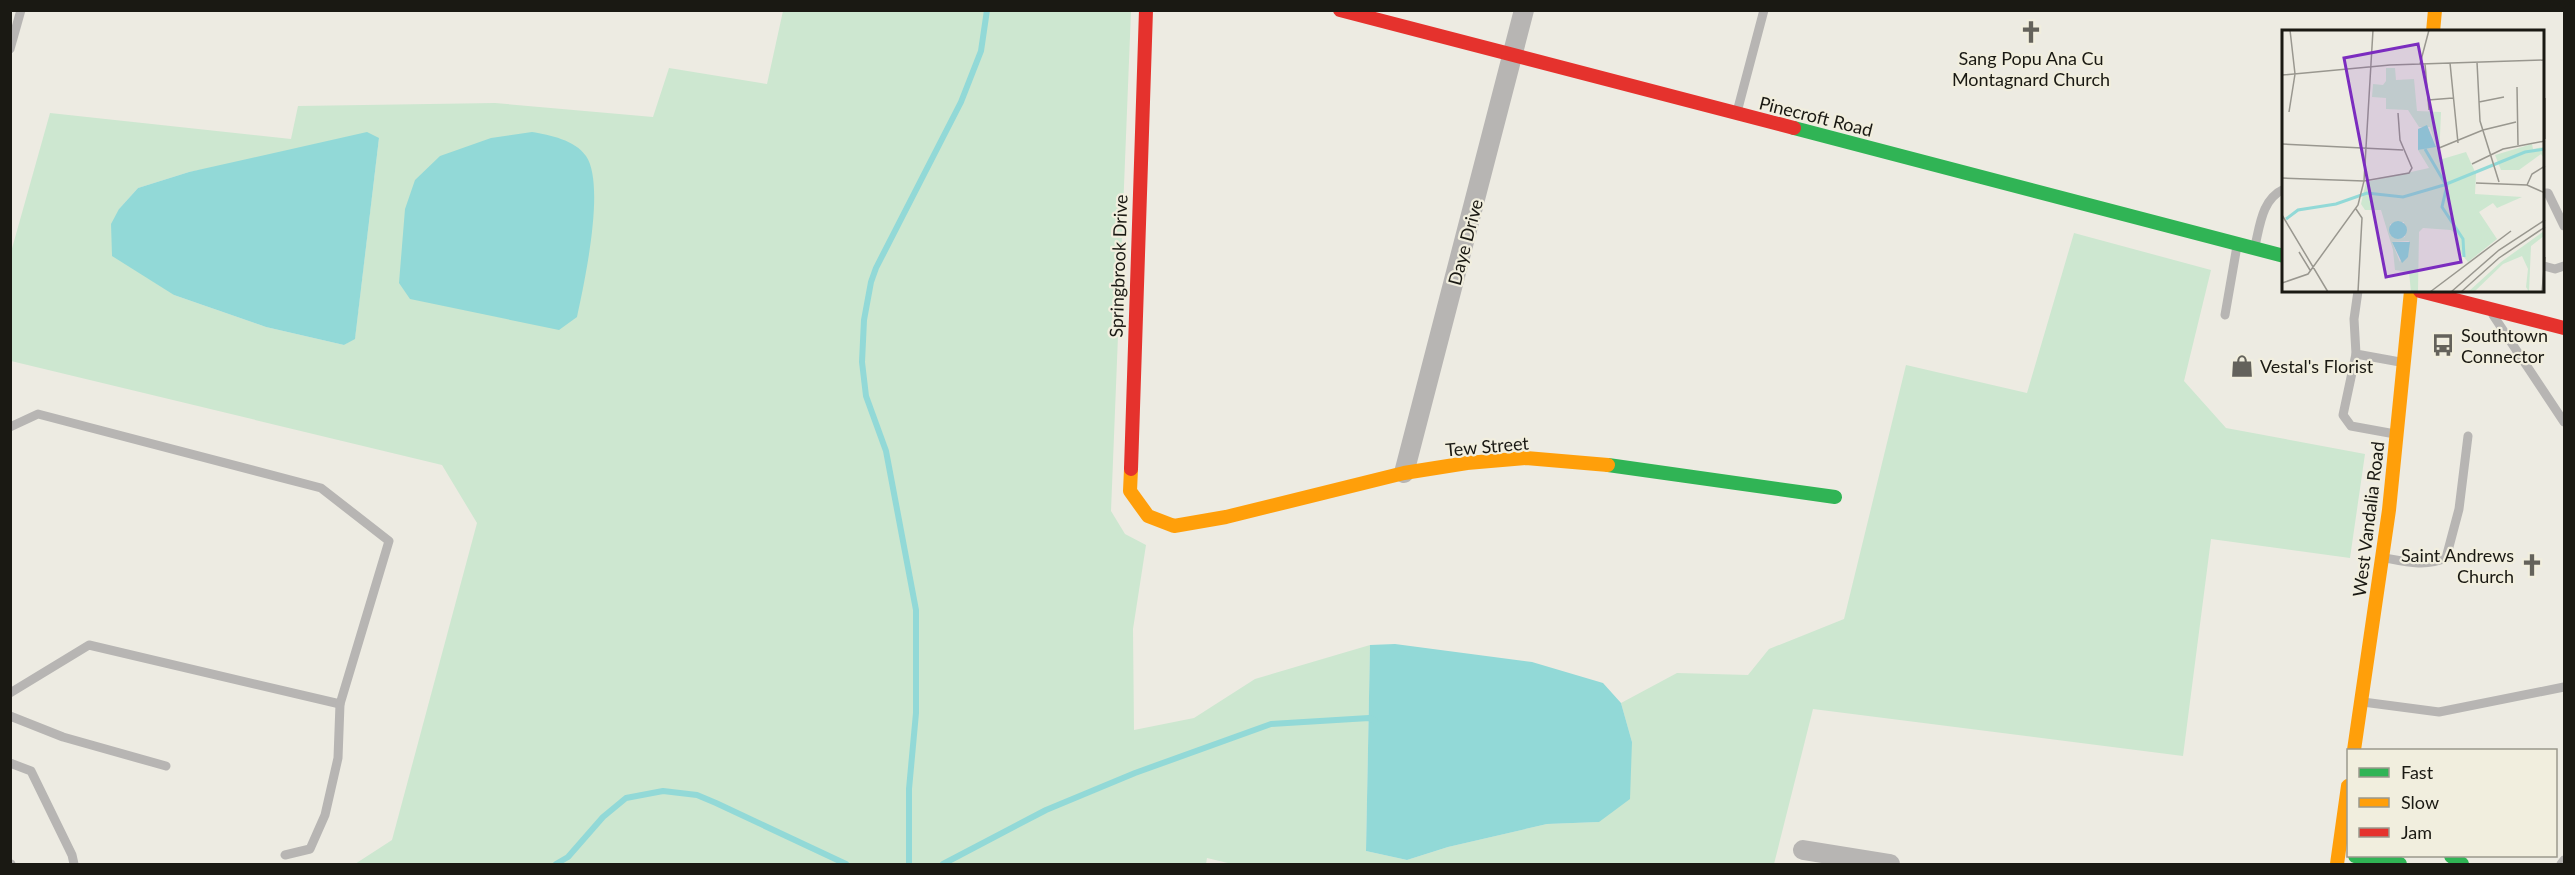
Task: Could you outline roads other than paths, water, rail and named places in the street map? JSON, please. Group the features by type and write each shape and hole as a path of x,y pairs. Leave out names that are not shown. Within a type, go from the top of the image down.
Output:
{"street":[{"name":"Springbrook Drive","path":"1146,10 1130,491 1148,516"},
{"name":"Pinecroft Road","path":"1340,10 2282,255"},
{"name":"Daye Drive","path":"1404,473 1514,57 1524,10"},
{"path":"2433,30 2435,10"},
{"name":"West Vandalia Road","path":"2354,749 2382,558 2411,292"},
{"path":"2424,292 2565,328"},
{"name":"Tew Street","path":"1148,516 1174,526 1215,519 1404,473 1467,463 1526,459 1609,465 1835,497"},
{"path":"2342,857 2347,806"},
{"path":"1803,850 1890,864"},
{"path":"2365,857 2400,864"}],"lane":[{"path":"10,49 21,10"},
{"path":"1736,114 1764,10"},
{"path":"2255,248 2262,213 2275,193 2282,190"},
{"path":"2545,193 2548,193 2565,225"},
{"path":"2225,315 2238,244"},
{"path":"2545,266 2555,269 2565,266"},
{"path":"2358,292 2354,319 2356,354 2343,415 2351,426 2397,434"},
{"path":"2488,309 2565,422"},
{"path":"2356,354 2404,362"},
{"path":"10,426 38,414 321,488 389,541 340,704 338,758 325,815 310,849 285,855"},
{"path":"2382,558 2418,564 2435,563 2446,558 2459,509 2468,436"},
{"path":"10,693 89,645 340,704"},
{"path":"2361,701 2439,712 2565,687"},
{"path":"10,716 63,737 166,766"},
{"path":"10,763 31,771 72,855 74,864"},
{"path":"2561,864 2565,860"}],"water":[{"path":"367,132 379,138 355,339 344,345 266,327 174,295 112,256 111,224 119,209 138,188 189,172"},
{"path":"532,132 569,142 586,156 592,170 594,211 592,235 577,317 559,330 410,299 399,283 405,209 415,180 440,156 491,138"},
{"path":"1395,644 1532,662 1603,683 1621,703 1632,742 1630,799 1599,822 1547,824 1448,847 1407,860 1366,851 1370,645"}],"waterway":[{"path":"909,864 909,789 916,713 916,610 886,451 866,396 862,362 864,320 876,268 961,102 981,51 987,10"},
{"path":"943,864 1046,810 1135,773 1271,724 1369,718 1375,721"},
{"path":"556,864 568,857 603,817 626,798 663,791 697,795 846,864"}],"place":[{"name":"Sang Popu Ana Cu Montagnard Church","path":"2031,32"},
{"name":"Southtown Connector","path":"2443,345"},
{"name":"Vestal's Florist","path":"2242,366"},
{"name":"Saint Andrews Church","path":"2532,565"}]}
